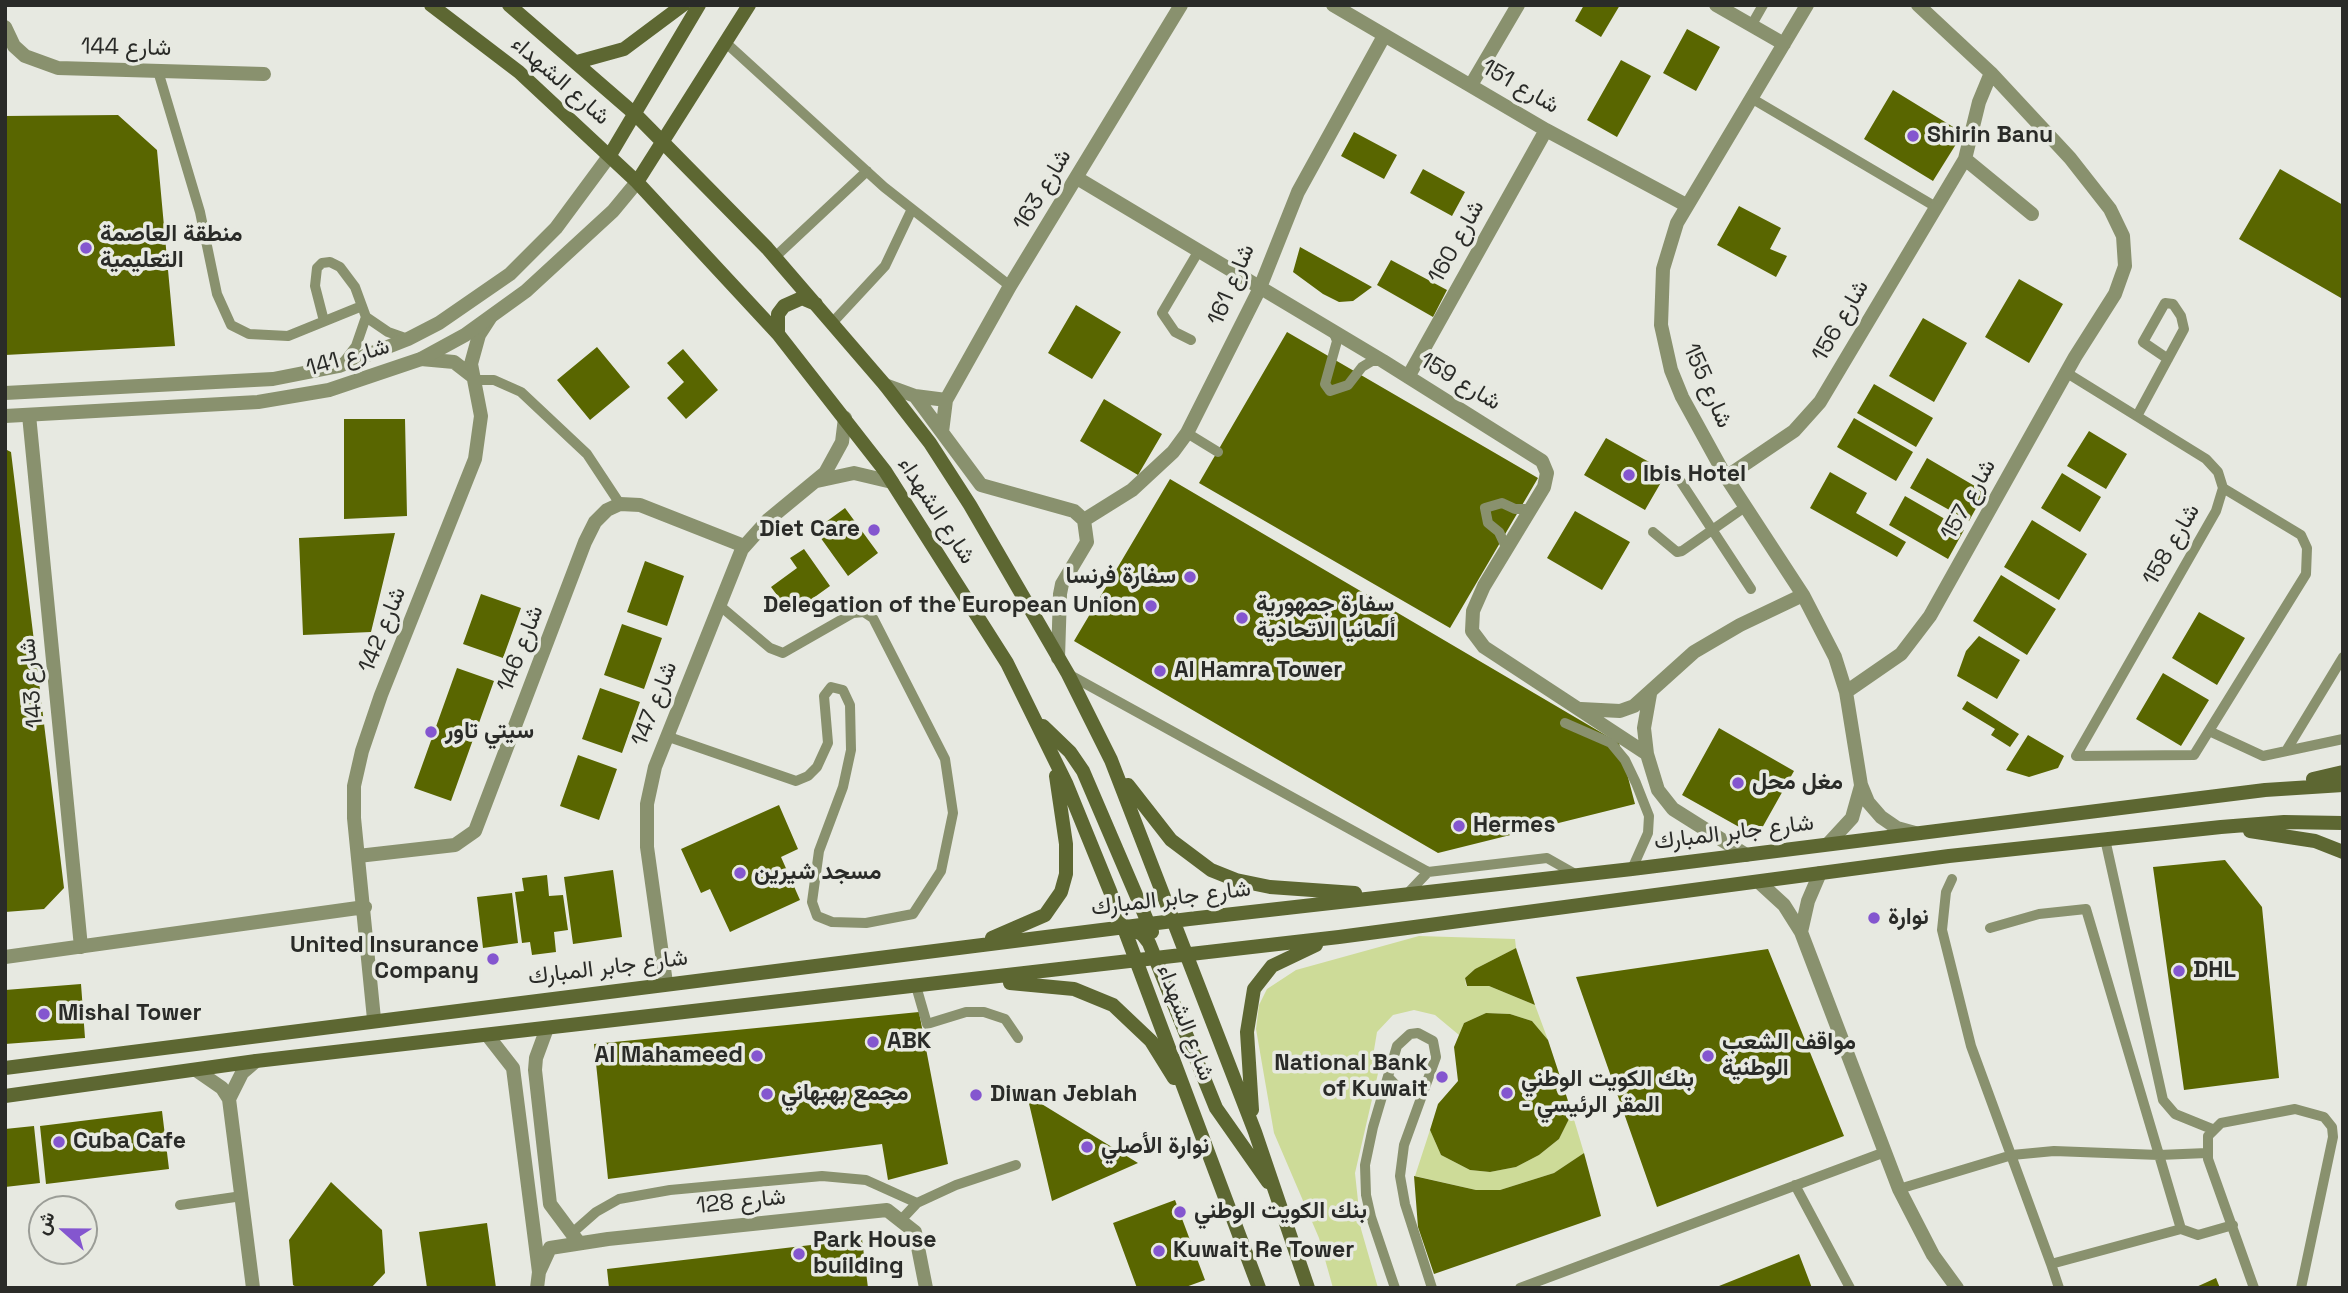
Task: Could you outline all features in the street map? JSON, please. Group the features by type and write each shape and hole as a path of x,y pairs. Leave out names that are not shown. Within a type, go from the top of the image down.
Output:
{"main road":[{"name":"شارع الشهداء","path":"431,5 519,72 637,182 778,334 845,418 891,482 1006,663 1037,721 1089,837 1259,1288"},
{"name":"شارع الشهداء","path":"509,5 636,115 775,257 885,385 930,443 971,505 1068,674 1111,760 1255,1132 1308,1288"},
{"path":"577,62 624,49 683,5"},
{"path":"610,155 699,5"},
{"path":"637,182 749,5"},
{"path":"778,334 778,314 792,300 812,301 820,307"},
{"path":"1037,721 1065,747 1083,771 1148,925 1163,948 1188,955"},
{"path":"957,949 1034,922 1052,908 1061,892 1067,859 1065,825 1046,741"},
{"path":"1111,760 1136,797 1171,840 1194,859 1222,874 1290,890 1406,894"},
{"path":"2265,790 2343,772"},
{"name":"شارع جابر المبارك","path":"5,1068 374,1019 1175,921 1632,869 2265,790 2343,785"},
{"path":"5,1096 256,1061 1339,937 1820,873 2105,839 2284,822 2343,823"},
{"path":"2221,827 2303,839 2343,852"},
{"path":"1124,928 1145,937 1156,958 1216,1108 1276,1193"},
{"path":"1255,1132 1247,1032 1254,989 1265,971 1278,962 1339,937"},
{"path":"949,982 1054,985 1086,992 1113,1005 1151,1041 1199,1124"}],"street":[{"name":"شارع 163","path":"942,432 946,400 1010,286 1181,5"},
{"name":"شارع 151","path":"1334,5 1546,130 1686,205"},
{"path":"1471,85 1518,5"},
{"path":"1716,5 1784,44"},
{"name":"شارع 155","path":"1807,5 1686,205 1663,269 1661,325 1671,370 1682,397 1726,477 1803,595 1835,657 1846,692 1861,785 1868,803 1896,828 1915,833"},
{"name":"شارع 157","path":"1846,692 1900,654 1924,625 2067,373 2108,307 2125,266 2124,243 2119,223 2070,159 1991,73 1918,5"},
{"name":"شارع 144","path":"6,32 25,56 50,67 264,74"},
{"name":"شارع 161","path":"1084,520 1132,490 1173,452 1187,433 1259,290 1294,200 1384,36"},
{"name":"شارع 156","path":"1726,477 1782,441 1820,402 1965,159 1979,102 1991,73"},
{"name":"شارع 160","path":"1408,377 1546,130"},
{"name":"شارع 141","path":"5,393 273,379 339,366 408,339 439,323 510,274 556,228 610,155"},
{"path":"1965,159 2032,214"},
{"name":"شارع 159","path":"1077,178 1259,290 1383,361 1542,461 1547,472 1546,482 1475,605 1471,624 1474,636 1484,647 1647,754"},
{"name":"شارع 141","path":"5,416 258,402 329,390 421,359 490,318 563,259 613,211 637,182"},
{"name":"شارع 142","path":"374,1019 365,907 354,818 358,768 381,695 475,459 481,416 472,378 474,348 490,318"},
{"path":"421,359 454,362 472,378"},
{"path":"885,385 915,396 946,400"},
{"path":"915,396 981,485 1074,511 1084,520 1087,542 1062,584 1060,594 1058,658"},
{"name":"شارع 143","path":"29,415 81,947"},
{"name":"شارع 147","path":"666,983 647,847 646,821 650,786 666,736 744,546 768,520 816,481 837,453 845,418"},
{"name":"شارع 147","path":"816,481 854,473 891,482"},
{"path":"620,504 633,503 652,508 744,546"},
{"name":"شارع 146","path":"359,856 455,845 475,831 591,528 607,510 620,504"},
{"path":"1576,709 1620,711 1650,694 1694,652 1740,625 1803,595"},
{"path":"1650,694 1644,728 1647,754 1658,790 1665,801 1693,823 1746,855"},
{"name":"شارع 155","path":"1828,844 1852,818 1861,785"},
{"path":"1801,932 1808,901 1820,873"},
{"path":"1760,883 1784,905 1801,932 1899,1189 1933,1255 1957,1288"},
{"path":"5,957 365,907"},
{"path":"547,1028 536,1058 535,1070 550,1204 575,1239"},
{"path":"488,1036 513,1068 539,1272 537,1288"},
{"path":"229,1099 242,1073 256,1061"},
{"path":"197,1070 222,1088 229,1099 253,1288"},
{"name":"شارع 128","path":"539,1272 550,1248 575,1239 887,1210 901,1220"},
{"path":"901,1220 915,1232 926,1288"}],"lane":[{"path":"1751,26 1763,5"},
{"path":"725,42 867,171 1010,286"},
{"path":"158,71 200,212 224,315 231,325 249,334 288,336 324,321 364,311"},
{"path":"1751,98 1936,207"},
{"path":"775,257 867,171"},
{"path":"833,322 885,265 912,209"},
{"path":"1191,340 1175,332 1161,313 1198,252"},
{"path":"324,321 315,286 317,268 322,263 330,262 340,267 355,287 364,311 388,332 408,339"},
{"path":"2137,416 2168,359 2184,329 2173,304 2165,303 2143,342 2168,359"},
{"path":"339,366 353,353 364,311"},
{"path":"1333,331 1337,341 1325,384 1330,391 1349,385 1362,367 1372,361 1383,361"},
{"name":"شارع 158","path":"2067,373 2206,459 2218,472 2223,488 2216,511 2076,757 2194,755 2209,731"},
{"path":"472,378 502,381 522,392 587,454 620,504"},
{"path":"1187,433 1218,452"},
{"path":"1681,482 1751,589"},
{"path":"2223,488 2301,536 2309,561 2306,574 2209,731 2263,756 2343,739"},
{"path":"1507,549 1499,532 1488,523 1485,508 1502,503 1515,509 1530,509"},
{"path":"1653,532 1676,552 1745,507"},
{"path":"666,736 796,781 808,776 817,767 828,743 824,696 831,687 843,690 850,705 851,750 843,787 819,851 812,902 817,916 832,922 866,923 913,914 942,872 953,813 945,759 873,618 864,612 853,614 783,653 769,648 719,605"},
{"path":"2286,751 2343,657"},
{"path":"1068,674 1428,872 1548,858 1577,875"},
{"path":"1565,723 1611,743 1625,760 1636,783 1649,816 1648,833 1632,869"},
{"path":"2105,839 2163,1100 2175,1114 2212,1129"},
{"path":"1406,894 1428,872"},
{"path":"1952,879 1946,892 1942,930 1972,1046 2059,1288"},
{"path":"1990,928 2039,914 2086,909 2181,1228"},
{"path":"916,986 927,1024 966,1012 984,1012 1005,1019 1018,1038"},
{"path":"1393,1286 1371,1217 1364,1178 1369,1145 1388,1077 1402,1039 1410,1034 1427,1035 1437,1049 1404,1144 1400,1176 1405,1204 1432,1288"},
{"path":"1388,1077 1402,1092 1423,1092"},
{"path":"2254,1288 2206,1144 2212,1129 2221,1123 2295,1109 2311,1111 2330,1123 2331,1150 2301,1288"},
{"path":"1899,1189 2012,1156 2054,1151 2159,1155 2207,1153"},
{"path":"1520,1288 1885,1152"},
{"path":"901,1220 917,1203 956,1185 1016,1165"},
{"path":"575,1239 596,1212 619,1199 670,1190 822,1176 866,1180 917,1203"},
{"path":"1795,1185 1850,1288"},
{"path":"180,1206 242,1196"},
{"path":"2051,1264 2181,1228 2198,1235 2233,1226"}],"green space":[{"path":"1419,936 1515,939 1516,948 1475,969 1465,978 1466,986 1489,986 1535,1005 1548,1040 1532,1021 1510,1014 1486,1013 1464,1023 1459,1035 1435,1015 1414,1010 1393,1015 1377,1032 1374,1050 1379,1069 1355,1173 1361,1229 1378,1288 1333,1288 1319,1238 1274,1133 1256,1029 1259,1005 1267,989 1296,970"},
{"path":"1572,1113 1584,1153 1554,1173 1500,1190 1476,1190 1415,1176 1430,1130 1441,1155 1470,1170 1490,1172 1516,1167 1539,1155 1559,1139"}],"building":[{"path":"1584,5 1620,5 1601,37 1575,21"},
{"path":"1687,29 1720,47 1696,91 1663,73"},
{"path":"1621,60 1651,76 1617,137 1587,120"},
{"name":"Shirin Banu","path":"1893,90 1963,133 1933,181 1864,139"},
{"name":"منطقة العاصمة التعليمية","path":"118,115 157,150 175,346 5,355 5,116"},
{"path":"1354,132 1397,155 1384,179 1341,156"},
{"path":"1423,169 1465,192 1452,216 1410,193"},
{"path":"2280,169 2343,205 2341,298 2239,239"},
{"path":"1739,206 1781,228 1770,249 1787,256 1776,277 1717,245"},
{"path":"1300,247 1372,287 1353,301 1339,302 1323,294 1293,272"},
{"path":"1391,260 1447,290 1433,317 1377,285"},
{"path":"2019,279 2063,304 2029,363 1985,337"},
{"path":"1076,305 1121,332 1092,379 1048,353"},
{"path":"1923,318 1967,343 1934,402 1889,376"},
{"path":"1287,332 1538,478 1450,628 1199,483"},
{"path":"597,347 630,387 590,420 557,380"},
{"path":"683,349 718,390 686,419 667,398 684,382 667,363"},
{"path":"1874,384 1933,418 1916,447 1857,413"},
{"path":"1104,399 1162,434 1138,475 1080,441"},
{"path":"1854,418 1913,452 1896,481 1837,447"},
{"path":"344,419 405,419 407,516 344,519"},
{"path":"2089,431 2127,454 2106,489 2067,466"},
{"path":"1606,438 1667,472 1645,510 1584,475"},
{"path":"5,449 11,452 64,888 44,909 5,912"},
{"path":"1927,458 1985,492 1969,521 1910,488"},
{"path":"1830,472 1867,493 1856,513 1906,542 1897,557 1810,508"},
{"path":"2062,473 2101,497 2080,532 2041,508"},
{"path":"1170,479 1619,743 1635,804 1438,853 1074,641"},
{"path":"1905,496 1964,530 1948,559 1889,525"},
{"path":"845,508 878,553 848,576 815,530"},
{"path":"1575,511 1630,542 1602,590 1547,558"},
{"path":"2032,520 2087,554 2059,600 2004,567"},
{"path":"395,533 371,632 303,635 299,538"},
{"path":"804,549 830,586 791,614 771,587 797,568 790,558"},
{"path":"645,561 684,576 667,626 627,612"},
{"path":"2001,575 2056,609 2027,655 1973,621"},
{"path":"481,594 521,608 503,658 463,644"},
{"path":"2199,612 2245,638 2217,685 2172,658"},
{"path":"622,624 662,638 644,689 604,675"},
{"path":"1979,636 2020,660 1997,699 1957,676 1966,651"},
{"path":"457,668 494,681 451,801 414,788"},
{"path":"2163,673 2209,700 2181,746 2136,719"},
{"path":"600,688 640,702 622,753 582,739"},
{"path":"1967,701 2019,734 2010,747 1991,735 1995,729 1962,709"},
{"name":"مغل محل","path":"1719,728 1794,771 1757,837 1682,795"},
{"path":"2028,735 2064,756 2058,768 2029,777 2006,770"},
{"path":"578,755 617,769 599,820 560,806"},
{"name":"مسجد شيرين","path":"779,805 798,849 781,857 800,900 730,932 710,889 701,893 681,849"},
{"path":"2225,860 2262,907 2279,1078 2184,1090 2153,867"},
{"path":"613,870 622,937 573,944 564,877"},
{"path":"547,875 549,896 563,895 568,930 554,932 556,952 532,955 530,942 522,943 515,892 524,891 522,878"},
{"path":"512,893 518,943 483,948 477,897"},
{"path":"1516,948 1535,1005 1489,986 1467,986 1465,978 1475,969"},
{"name":"مواقف الشعب الوطنية","path":"1768,949 1844,1136 1657,1207 1576,977"},
{"name":"Mishal Tower","path":"81,984 85,1038 5,1044 5,990"},
{"name":"مجمع بهبهاني","path":"919,1012 948,1164 888,1180 882,1144 608,1179 594,1044"},
{"name":"بنك الكويت الوطني - المقر الرئيسي","path":"1486,1013 1510,1014 1532,1021 1548,1040 1572,1113 1559,1139 1539,1155 1516,1167 1490,1172 1470,1170 1441,1155 1430,1130 1438,1104 1458,1081 1454,1047 1464,1023"},
{"path":"1027,1095 1138,1163 1052,1201"},
{"path":"162,1111 169,1169 46,1184 40,1126"},
{"path":"34,1126 40,1183 5,1187 5,1129"},
{"path":"1584,1153 1601,1216 1434,1274 1418,1227 1414,1176 1476,1190 1500,1190 1554,1173"},
{"path":"331,1182 382,1230 385,1273 371,1288 298,1288 293,1285 289,1240"},
{"name":"Kuwait Re Tower","path":"1175,1200 1205,1280 1183,1288 1137,1288 1113,1223"},
{"path":"487,1223 496,1288 427,1288 419,1232"},
{"name":"Park House building","path":"862,1239 868,1288 609,1288 607,1269"},
{"path":"1799,1254 1812,1288 1714,1288"},
{"path":"2216,1278 2220,1288 2194,1288"}],"place":[{"name":"Shirin Banu","path":"1913,136"},
{"name":"منطقة العاصمة التعليمية","path":"86,248"},
{"name":"Ibis Hotel","path":"1629,475"},
{"name":"Diet Care","path":"874,530"},
{"name":"سفارة فرنسا","path":"1190,577"},
{"name":"Delegation of the European Union","path":"1151,606"},
{"name":"سفارة جمهورية ألمانيا الاتحادية","path":"1242,618"},
{"name":"Al Hamra Tower","path":"1160,671"},
{"name":"سيتي تاور","path":"431,732"},
{"name":"مغل محل","path":"1738,783"},
{"name":"Hermes","path":"1459,826"},
{"name":"مسجد شيرين","path":"740,873"},
{"name":"نوارة","path":"1874,918"},
{"name":"United Insurance Company","path":"493,959"},
{"name":"DHL","path":"2179,971"},
{"name":"Mishal Tower","path":"44,1014"},
{"name":"ABK","path":"873,1042"},
{"name":"Al Mahameed","path":"757,1056"},
{"name":"مواقف الشعب الوطنية","path":"1708,1056"},
{"name":"National Bank of Kuwait","path":"1442,1077"},
{"name":"بنك الكويت الوطني - المقر الرئيسي","path":"1507,1093"},
{"name":"مجمع بهبهاني","path":"767,1094"},
{"name":"Diwan Jeblah","path":"976,1095"},
{"name":"Cuba Cafe","path":"59,1142"},
{"name":"نوارة الأصلي","path":"1087,1147"},
{"name":"بنك الكويت الوطني","path":"1180,1212"},
{"name":"Kuwait Re Tower","path":"1159,1251"},
{"name":"Park House building","path":"799,1254"}]}
